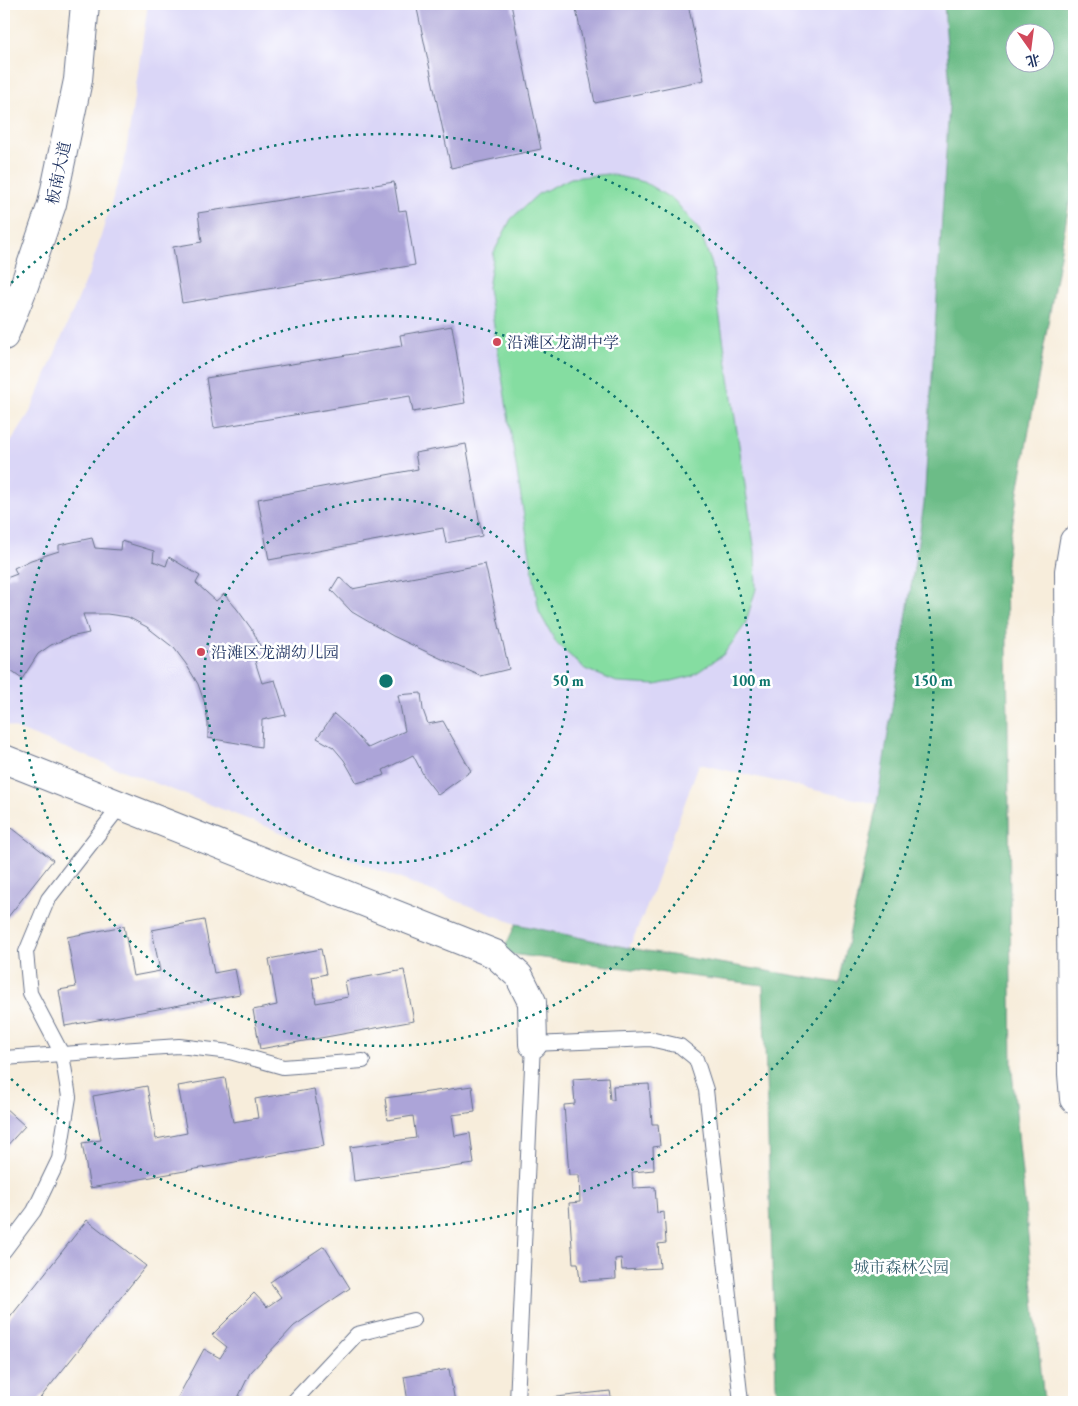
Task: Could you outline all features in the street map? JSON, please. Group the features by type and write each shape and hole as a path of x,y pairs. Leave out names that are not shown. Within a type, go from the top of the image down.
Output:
{"main road":[{"name":"板南大道","path":"4,336 24,286 52,204 78,80 85,4"},
{"path":"1074,541 1069,571 1072,1074 1074,1099"},
{"path":"4,759 495,954 519,976 532,1002 533,1044"}],"lane":[{"path":"4,1252 34,1211 59,1159 69,1097 62,1054 30,993 26,952 48,898 121,806"},
{"path":"517,1402 533,1044 650,1039 680,1046 696,1059 706,1090 741,1402"},
{"path":"4,1058 179,1046 230,1052 283,1067 364,1061"},
{"path":"293,1402 357,1334 413,1320"}],"shaded area":[{"name":"沿滩区龙湖中学","path":"148,4 944,4 950,89 924,504 877,804 699,764 646,909 629,948 516,924 4,724 4,453 30,412 90,271 125,159"}],"green space":[{"name":"城市森林公园","path":"944,4 1074,4 1074,176 1006,560 1012,1071 1044,1402 778,1402 763,985 502,953 516,924 629,948 839,983 877,804 924,504 950,89"},
{"path":"608,174 644,182 675,201 699,230 712,264 755,552 756,589 745,625 723,655 692,676 656,685 619,683 585,669 557,644 539,612 488,288 494,252 511,219 538,194 571,178"}],"building":[{"path":"416,4 511,4 541,149 451,168"},
{"path":"575,4 688,4 704,80 595,103"},
{"path":"394,182 399,211 406,210 415,265 182,303 173,247 202,242 198,213"},
{"path":"452,326 465,403 413,412 410,396 214,428 206,378 402,346 400,335"},
{"path":"466,444 482,536 446,543 443,528 269,560 258,499 418,469 415,453"},
{"path":"92,538 95,548 120,550 121,541 154,551 153,561 166,566 169,557 200,576 196,583 216,601 224,594 237,609 253,631 265,656 255,661 262,683 275,680 286,715 262,720 261,747 208,738 205,704 198,684 186,664 174,648 147,627 128,617 107,614 83,614 89,633 70,637 51,645 38,654 22,679 4,666 4,579 17,574 14,568 59,551 59,545"},
{"path":"485,564 509,669 481,676 393,636 352,612 331,590 339,577 352,589"},
{"path":"421,693 423,710 428,724 443,721 471,771 438,795 425,778 413,755 383,770 385,775 357,783 344,760 333,747 317,738 334,714 368,748 405,731 398,695"},
{"path":"12,828 53,860 4,922 4,838"},
{"path":"204,920 214,973 235,969 240,994 65,1026 59,990 76,987 67,937 124,926 133,976 160,971 152,930"},
{"path":"321,949 326,974 312,977 316,1003 348,997 345,981 404,970 414,1021 260,1049 253,1010 277,1005 269,959"},
{"path":"608,1077 610,1100 614,1100 613,1086 649,1084 652,1124 658,1124 660,1146 653,1147 654,1170 632,1172 633,1188 655,1187 657,1213 664,1212 666,1243 658,1244 660,1268 622,1270 621,1258 615,1259 616,1279 580,1281 578,1263 573,1263 569,1203 580,1202 579,1175 569,1175 564,1105 575,1104 573,1079"},
{"path":"225,1078 233,1122 258,1118 255,1099 314,1089 324,1146 90,1188 82,1143 101,1140 93,1096 147,1086 156,1139 187,1133 178,1086"},
{"path":"472,1086 475,1112 452,1115 455,1136 470,1133 474,1164 354,1181 350,1147 416,1138 413,1116 388,1120 385,1098"},
{"path":"4,1107 25,1126 4,1149"},
{"path":"87,1220 146,1266 37,1402 4,1402 4,1325"},
{"path":"324,1246 350,1288 294,1326 250,1373 236,1402 183,1402 177,1399 204,1349 220,1358 227,1347 212,1335 254,1293 267,1307 281,1297 270,1282"},
{"path":"449,1369 455,1402 408,1402 404,1377"},
{"path":"610,1391 612,1402 549,1402 548,1398"}],"place":[{"name":"沿滩区龙湖中学","path":"497,342"},
{"name":"沿滩区龙湖幼儿园","path":"201,652"}]}
